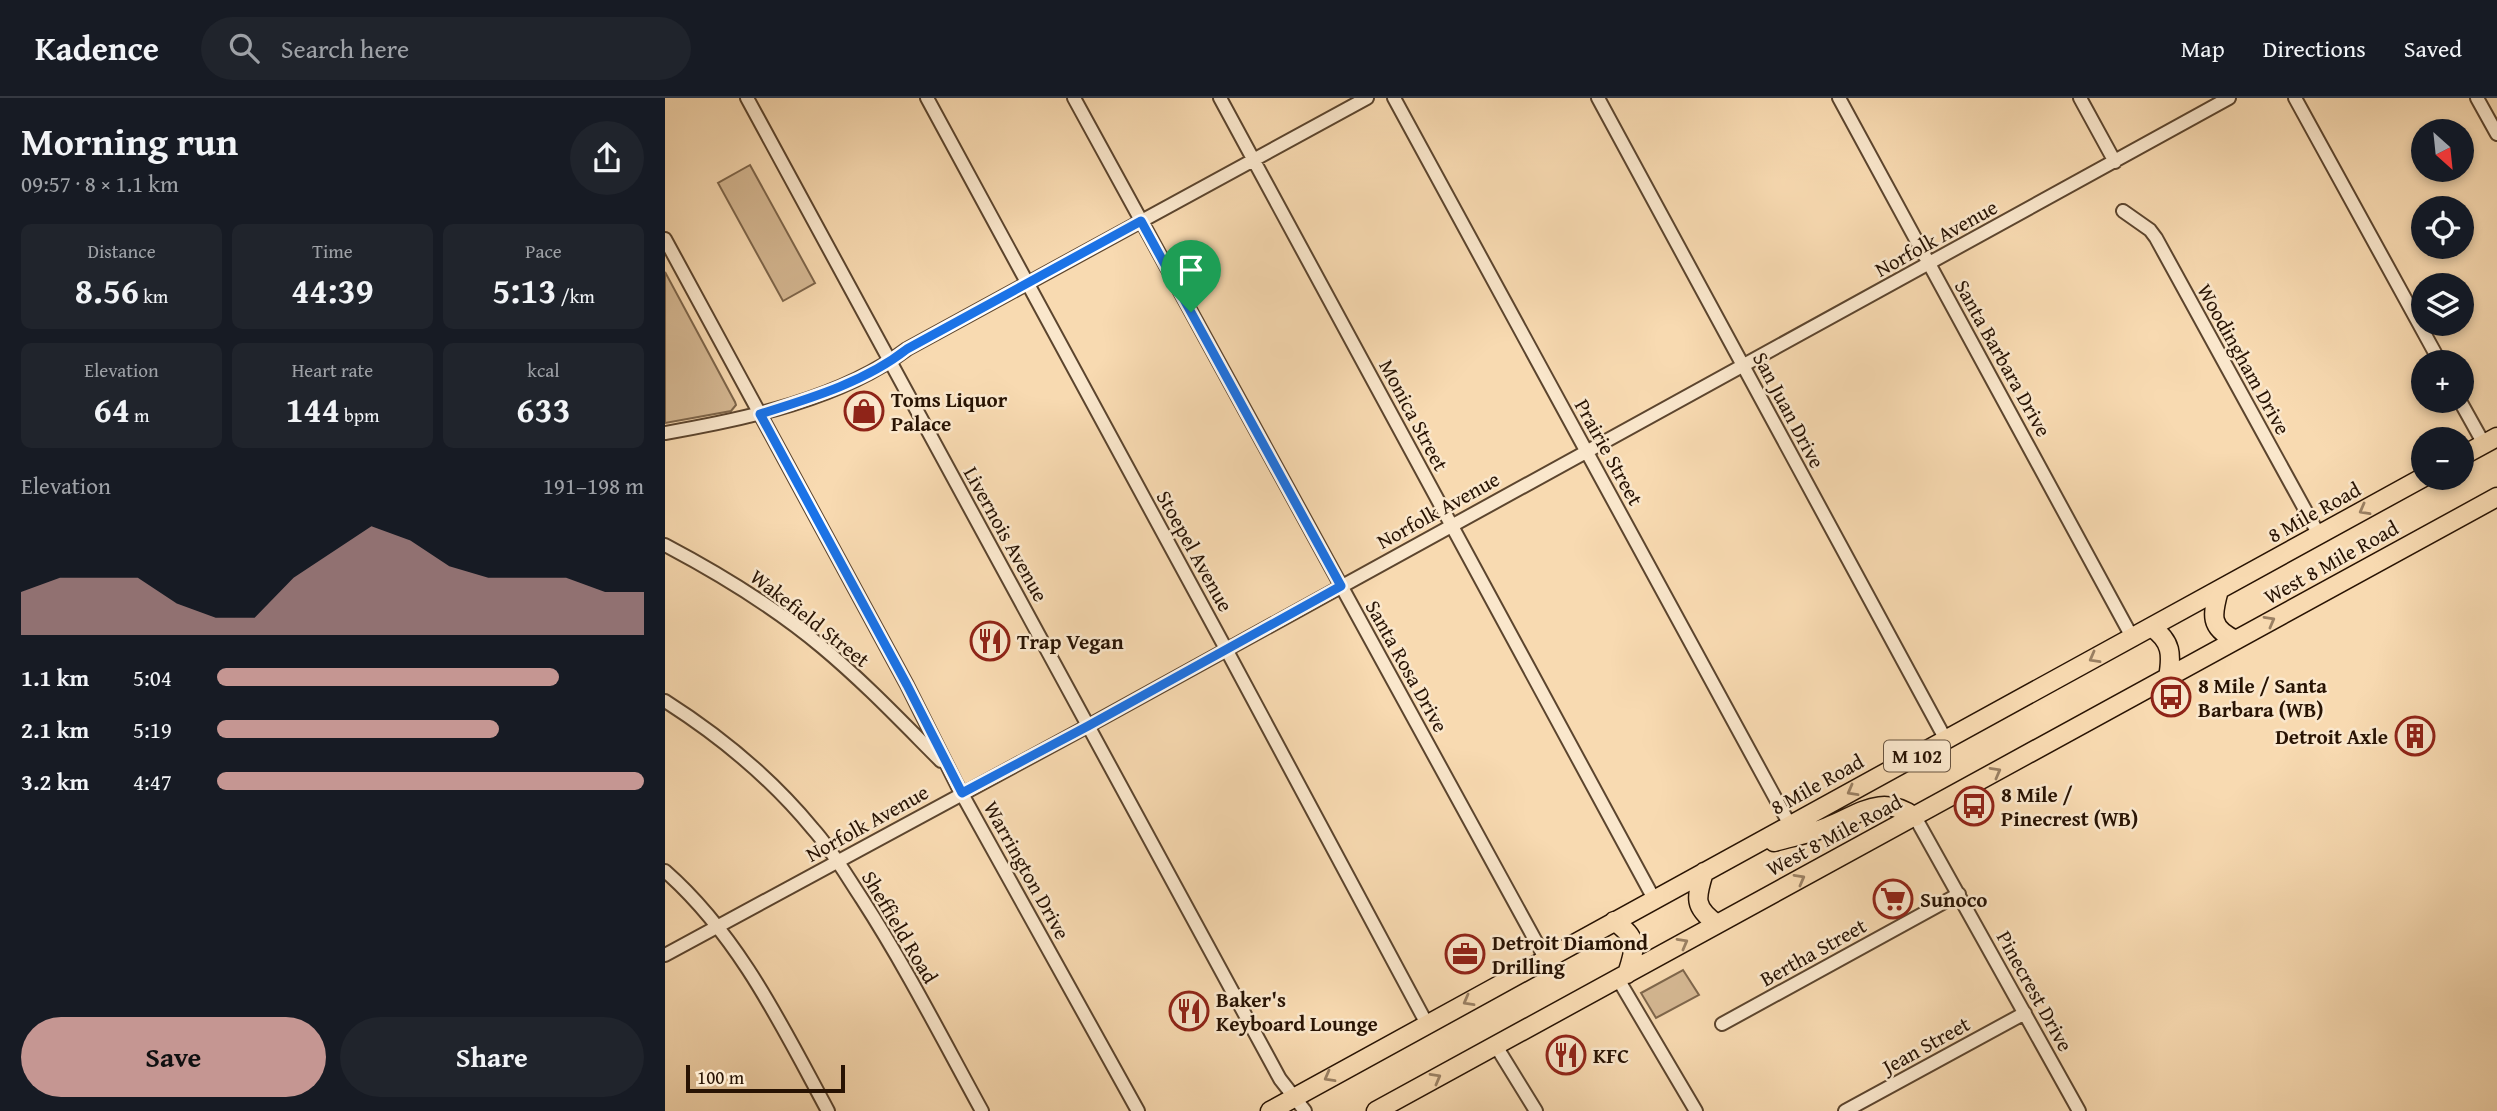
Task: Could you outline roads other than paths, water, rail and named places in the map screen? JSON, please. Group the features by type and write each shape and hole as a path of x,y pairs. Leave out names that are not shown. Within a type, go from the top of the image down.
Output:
{"highway":[{"path":"2474,450 2490,441"},
{"name":"8 Mile Road","path":"1270,1111 1299,1104 1427,1024 1545,958 2411,485"},
{"name":"West 8 Mile Road","path":"1376,1111 2497,497"},
{"path":"2219,590 2214,607 2215,623 2224,634 2236,640"},
{"path":"2151,627 2169,645 2171,661 2168,678"},
{"path":"1745,850 1827,827 1870,807 1895,807 1915,817"},
{"path":"1704,872 1698,890 1698,904 1704,915 1717,924"},
{"path":"1614,921 1629,932 1633,940 1634,948 1622,976"}],"street":[{"name":"Livernois Avenue","path":"747,98 1280,1079 1299,1104"},
{"name":"Stoepel Avenue","path":"927,98 1427,1024"},
{"name":"Santa Rosa Drive","path":"1074,98 1545,958"},
{"name":"Monica Street","path":"1220,98 1654,899"},
{"path":"665,433 760,414 827,391 890,362 907,349 1367,98"},
{"name":"Prairie Street","path":"1394,98 1790,825"},
{"name":"San Juan Drive","path":"1598,98 1946,740"},
{"name":"Santa Barbara Drive","path":"1839,98 2132,637"},
{"path":"2080,98 2115,162"},
{"name":"Norfolk Avenue","path":"665,954 1088,726 2229,98"},
{"path":"2295,98 2433,350"},
{"path":"2477,98 2497,134"},
{"name":"Woodingham Drive","path":"2123,211 2150,230 2156,238 2319,536"},
{"name":"Warrington Drive","path":"665,239 907,685 948,768 1138,1111"},
{"path":"2469,413 2490,441"},
{"name":"Wakefield Street","path":"665,545 741,588 821,646 872,692 948,768"},
{"name":"Sheffield Road","path":"665,701 740,755 784,796 814,829 838,861 896,954 982,1111"},
{"name":"Pinecrest Drive","path":"1915,817 2079,1111"},
{"path":"665,871 717,926 759,984 828,1111"},
{"name":"Bertha Street","path":"1722,1024 1959,894"},
{"path":"1622,976 1696,1111"},
{"name":"Jean Street","path":"1845,1111 2025,1013"},
{"path":"1496,1046 1536,1111"}],"place":[{"name":"Toms Liquor Palace","path":"864,411"},
{"name":"Trap Vegan","path":"990,641"},
{"name":"8 Mile / Santa Barbara (WB)","path":"2171,697"},
{"name":"Detroit Axle","path":"2415,736"},
{"name":"8 Mile / Pinecrest (WB)","path":"1974,806"},
{"name":"Sunoco","path":"1893,899"},
{"name":"Detroit Diamond Drilling","path":"1465,954"},
{"name":"Baker's Keyboard Lounge","path":"1189,1011"},
{"name":"KFC","path":"1566,1055"}]}
